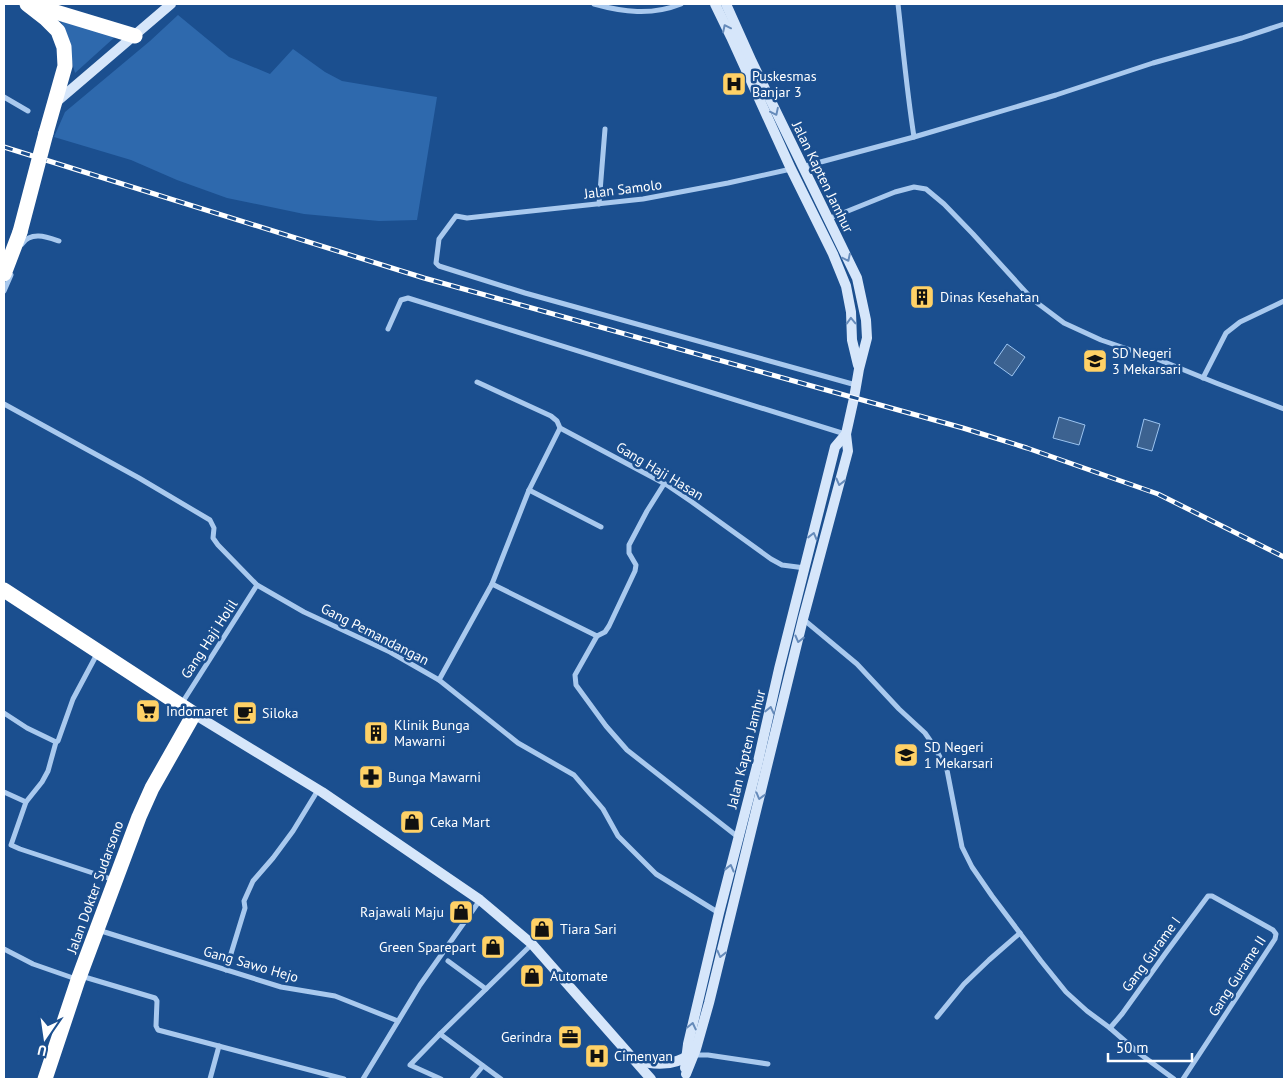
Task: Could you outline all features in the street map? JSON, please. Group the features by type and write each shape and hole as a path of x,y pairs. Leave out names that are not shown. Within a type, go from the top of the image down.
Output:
{"highway":[{"path":"9,271 65,66 64,47 58,31 46,18 27,4"},
{"path":"31,4 135,36"},
{"path":"5,594 194,714"},
{"name":"Jalan Dokter Sudarsono","path":"45,1079 79,978 139,817 152,788 194,714"}],"street":[{"path":"53,105 171,4"},
{"path":"594,4 617,10 639,12 668,9 681,4"},
{"name":"Jalan Kapten Jamhur","path":"715,4 791,169 833,254 846,286 851,312 852,340 858,369"},
{"name":"Jalan Kapten Jamhur","path":"692,1054 688,1044 738,837 762,767 848,451 846,434 858,369 867,338 866,320 856,278 752,62 727,4"},
{"path":"898,4 908,100 914,137"},
{"path":"802,167 914,137 1056,95 1153,63 1284,24"},
{"path":"4,97 28,111"},
{"path":"599,204 605,129"},
{"name":"Jalan Samolo","path":"791,169 643,199 467,218 456,216 439,240 436,263 439,266 525,293 856,385"},
{"path":"828,219 896,192 914,187 926,189 944,204 973,234 1032,300 1064,323 1101,340 1157,359 1284,409"},
{"path":"18,254 22,244 30,237 47,237 60,241"},
{"path":"4,291 9,271"},
{"path":"388,329 401,300 408,298 846,434"},
{"path":"1203,378 1226,333 1240,322 1284,301"},
{"name":"Gang Haji Hasan","path":"477,382 551,416 557,421 560,428 664,484 771,559 782,565 805,568"},
{"name":"Gang Pemandangan","path":"4,404 124,469 210,520 214,528 213,538 218,545 257,585 304,612 390,652 438,680 518,743 574,775 603,809 618,836 656,874 719,913"},
{"path":"438,680 492,584 529,490 560,428"},
{"name":"Jalan Kapten Jamhur","path":"686,1077 712,993 762,767 792,617 835,447 846,434"},
{"path":"664,484 629,545 629,553 636,564 635,571 609,626 605,632 597,636 575,675 576,685 606,726 627,750 738,837"},
{"path":"529,490 600,527"},
{"path":"819,509 833,511"},
{"path":"492,584 597,636"},
{"name":"Gang Haji Holil","path":"180,705 257,585"},
{"path":"792,617 803,619 857,664 899,710 926,733 947,770 962,847 972,867 992,896 1066,992 1140,1054 1174,1079"},
{"path":"99,652 73,700 56,742 48,771 26,802 11,845 20,850 114,881"},
{"path":"4,713 56,742"},
{"path":"194,714 318,790 480,900 532,944 651,1079"},
{"path":"226,970 245,908 244,901 253,881 293,831 318,790"},
{"path":"4,792 26,802"},
{"name":"Gang Gurame I","path":"1110,1028 1208,896 1212,896"},
{"name":"Gang Gurame II","path":"1182,1079 1275,939 1276,934 1273,930 1212,896"},
{"path":"363,1079 420,985 480,900"},
{"name":"Gang Sawo Hejo","path":"97,929 281,987 335,996 398,1022"},
{"path":"937,1017 964,984 1020,933"},
{"path":"441,1079 410,1065 532,944"},
{"path":"4,949 33,964 155,998 157,1001 156,1026 158,1030 344,1079"},
{"path":"448,960 486,989"},
{"path":"440,1034 501,1079"},
{"path":"210,1079 219,1046"},
{"path":"634,1060 648,1064 665,1064 677,1062 692,1054 768,1064"},
{"path":"472,1079 483,1066"}],"shaded area":[{"path":"178,15 229,57 270,74 293,49 325,72 342,81 437,97 417,220 379,221 304,214 227,198 177,180 131,160 54,137 65,112"},
{"path":"61,20 116,36 75,73"},
{"path":"1007,344 1025,357 1012,376 994,363"},
{"path":"1059,417 1085,425 1079,445 1053,438"},
{"path":"1144,419 1160,424 1152,451 1137,447"}],"railway":[{"path":"4,147 424,278 963,428 1027,448 1158,494 1284,557"}],"place":[{"name":"Puskesmas Banjar 3","path":"734,84"},
{"name":"Dinas Kesehatan","path":"922,297"},
{"name":"SD Negeri 3 Mekarsari","path":"1095,361"},
{"name":"Indomaret","path":"148,711"},
{"name":"Siloka","path":"245,713"},
{"name":"Klinik Bunga Mawarni","path":"376,733"},
{"name":"SD Negeri 1 Mekarsari","path":"906,755"},
{"name":"Bunga Mawarni","path":"371,777"},
{"name":"Ceka Mart","path":"412,822"},
{"name":"Rajawali Maju","path":"461,912"},
{"name":"Tiara Sari","path":"542,929"},
{"name":"Green Sparepart","path":"493,947"},
{"name":"Automate","path":"532,976"},
{"name":"Gerindra","path":"570,1037"},
{"name":"Cimenyan","path":"597,1056"}]}
